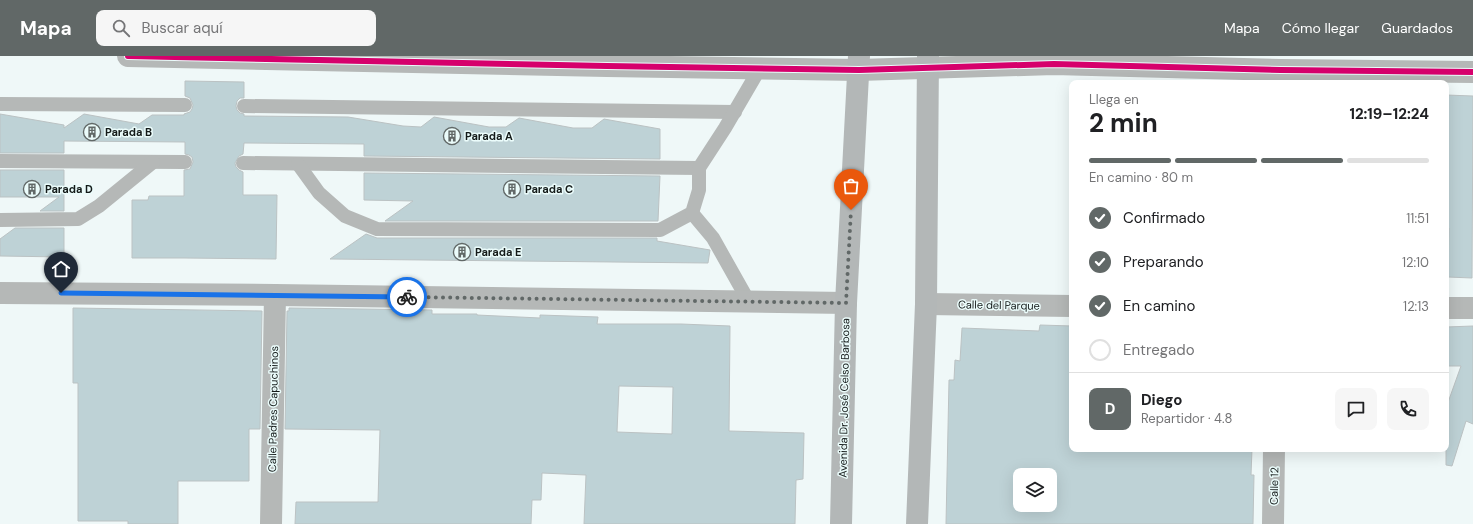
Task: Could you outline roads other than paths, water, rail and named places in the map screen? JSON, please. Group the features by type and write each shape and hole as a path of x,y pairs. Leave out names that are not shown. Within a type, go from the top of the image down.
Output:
{"main road":[{"path":"917,524 926,304 928,61"},
{"name":"Avenida Dr. José Celso Barbosa","path":"841,524 846,303 859,63"}],"street":[{"path":"128,56 607,61 760,68 928,61 1054,60 1281,70 1473,72"},
{"path":"0,293 275,295 846,303"},
{"name":"Calle Padres Capuchinos","path":"271,524 275,295"},
{"name":"Calle del Parque","path":"926,304 1069,306"},
{"path":"1449,308 1473,308"},
{"name":"Calle 12","path":"1273,524 1274,452"}],"lane":[{"path":"298,164 319,193 346,216 377,229 660,230 692,213 699,190 699,168 735,112 760,68"},
{"path":"0,104 185,105"},
{"path":"244,106 735,112"},
{"path":"0,161 185,162"},
{"path":"0,220 78,219 99,206 153,162"},
{"path":"243,163 699,168"},
{"path":"692,213 713,238 749,302"}],"place":[{"name":"Parada B","path":"92,132"},
{"name":"Parada A","path":"452,136"},
{"name":"Parada D","path":"32,189"},
{"name":"Parada C","path":"512,189"},
{"name":"Parada E","path":"462,252"}]}
